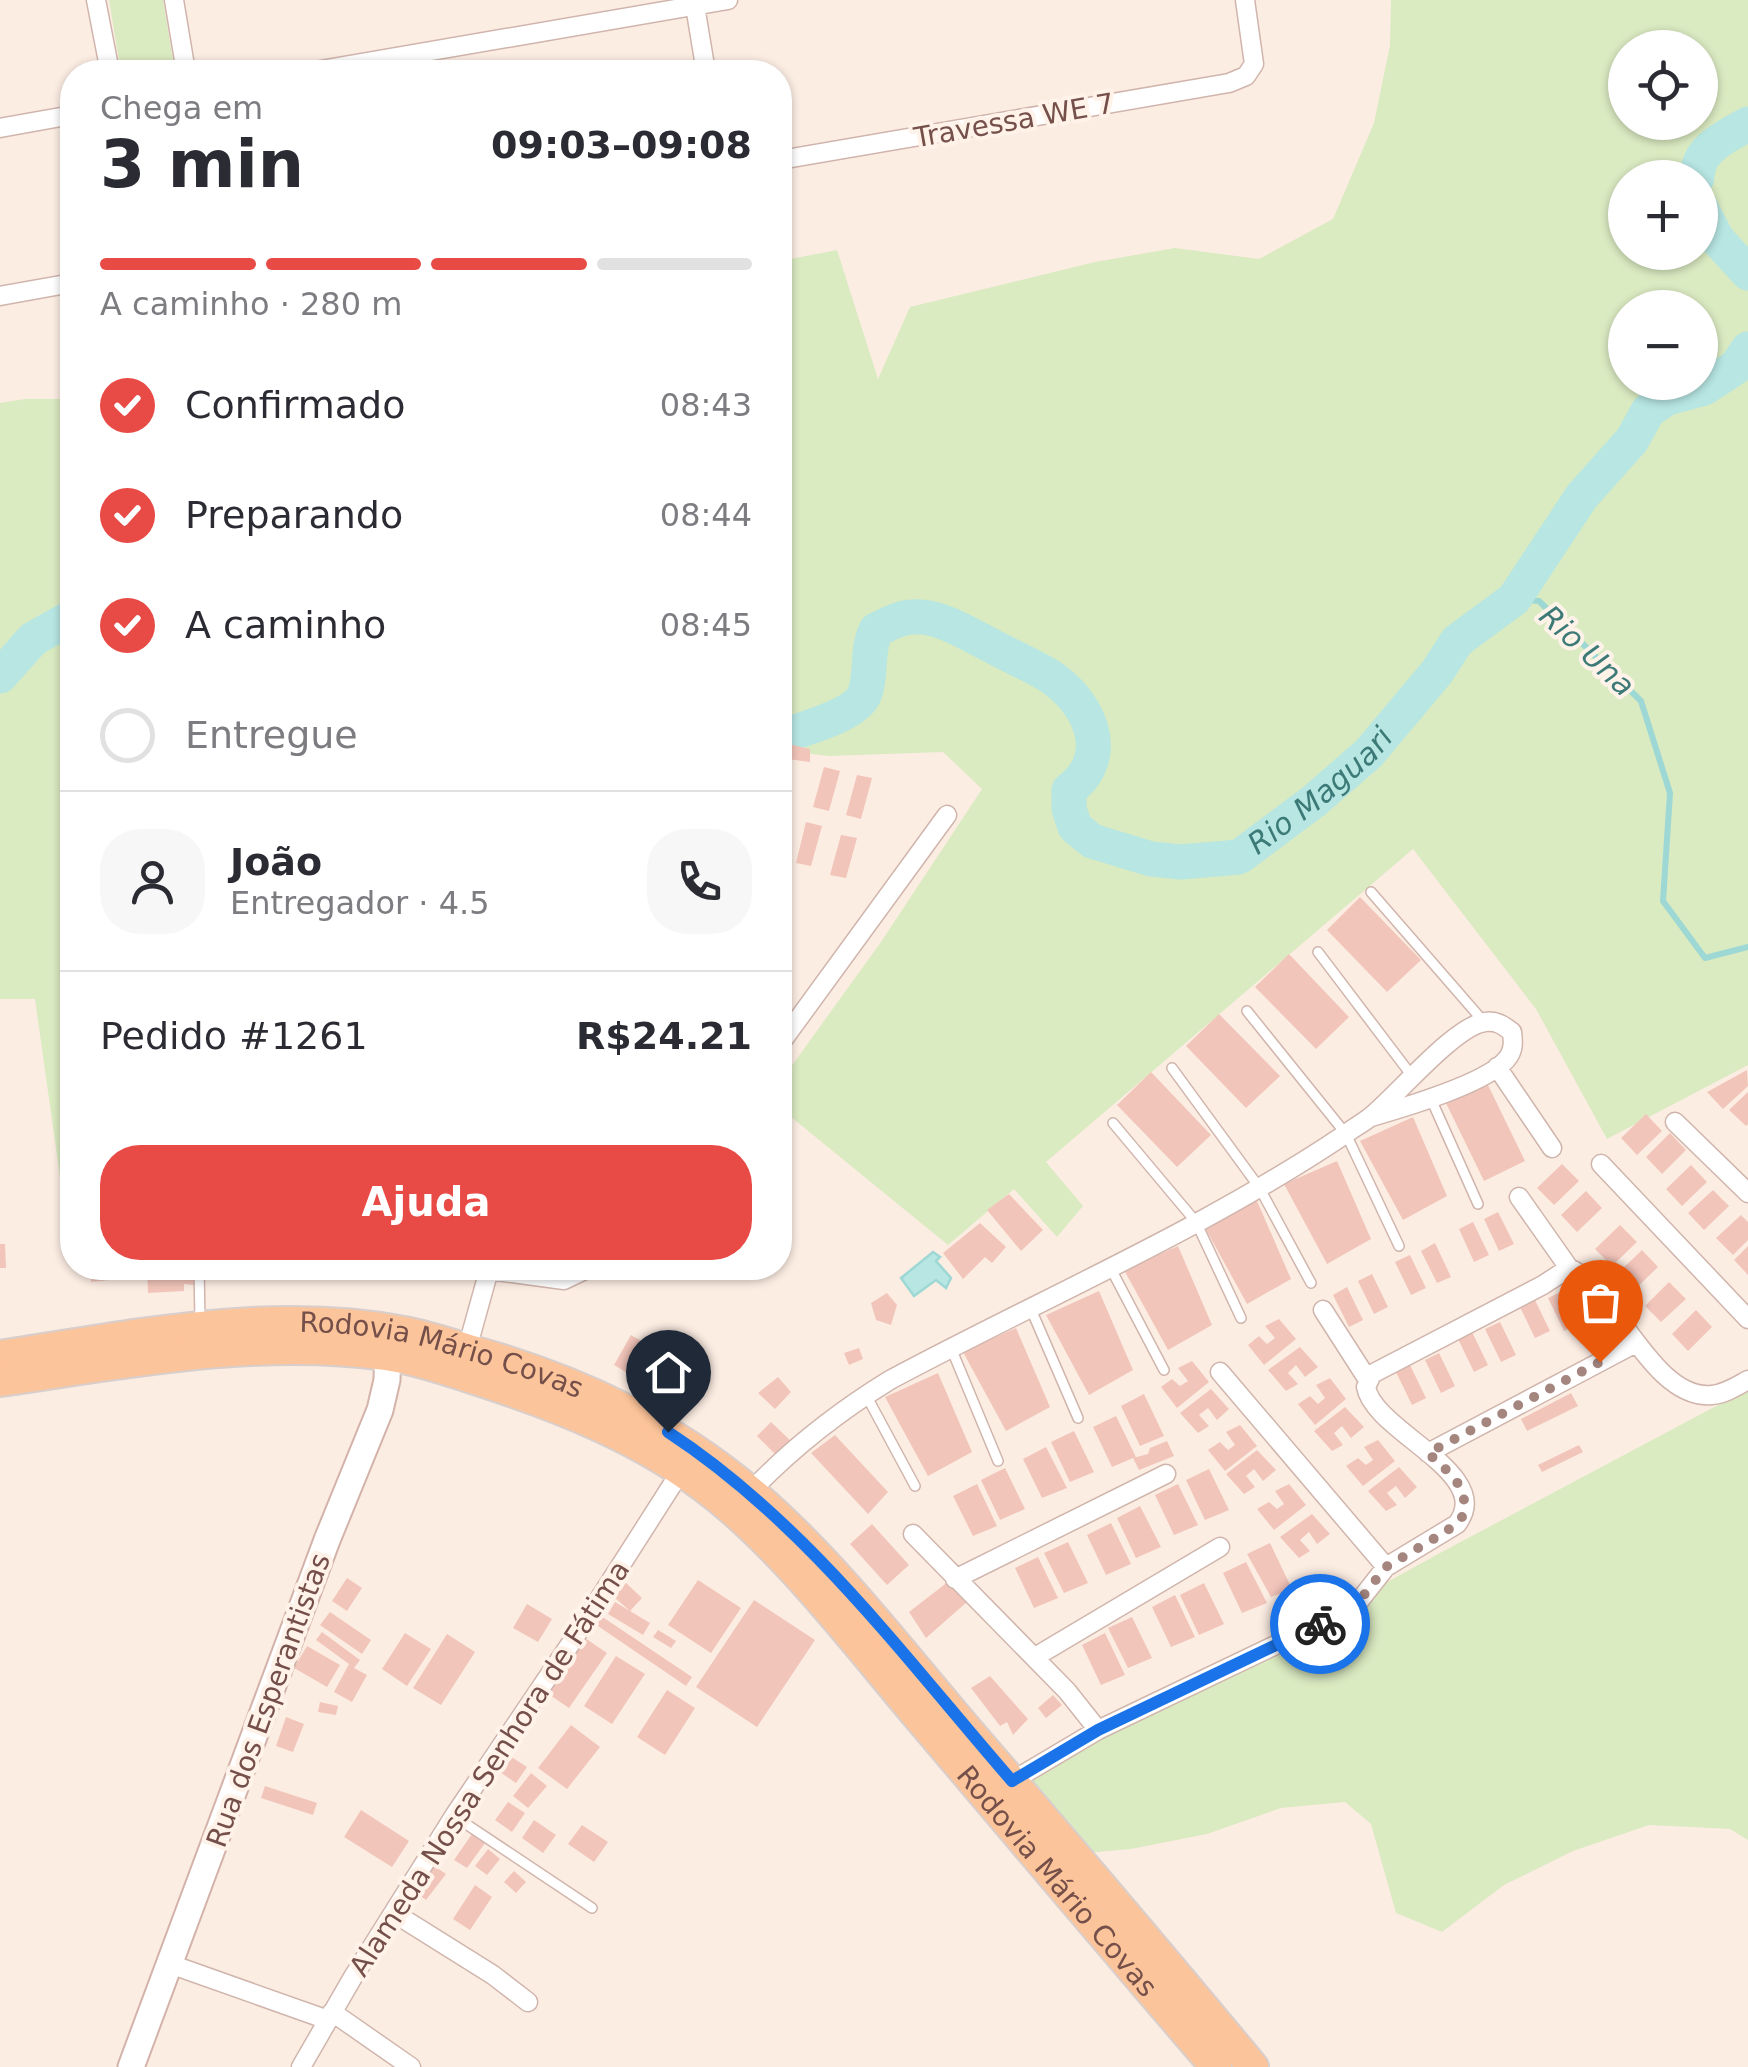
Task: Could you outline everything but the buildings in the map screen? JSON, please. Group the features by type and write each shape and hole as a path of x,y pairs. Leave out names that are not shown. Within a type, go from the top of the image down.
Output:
{"main road":[{"name":"Rodovia Mário Covas","path":"0,1356 200,1328 331,1324 388,1342 434,1366 564,1410 619,1434 718,1498 761,1538 1253,2067"},
{"name":"Rodovia Mário Covas","path":"0,1381 213,1352 314,1351 388,1342 467,1349 584,1388 632,1410 696,1450 750,1492 818,1558 1012,1781 1065,1867 1216,2067"},
{"name":"Rua dos Esperantistas","path":"131,2067 327,1540 371,1434 384,1392 388,1342"}],"street":[{"path":"96,0 108,60"},
{"path":"174,0 184,60"},
{"path":"377,60 728,0"},
{"name":"Travessa WE 7","path":"792,158 1210,86 1246,76 1254,64 1245,0"},
{"path":"694,3 704,60"},
{"path":"0,128 60,117"},
{"path":"0,296 60,286"},
{"path":"792,1019 947,815"},
{"path":"750,1492 787,1453 866,1395 1196,1222 1346,1134 1371,1117 1412,1076 1470,1028 1484,1022 1500,1023 1512,1032 1514,1047 1498,1067 1430,1099 1371,1117"},
{"path":"1498,1067 1552,1148"},
{"path":"1674,1122 1748,1193"},
{"path":"1601,1164 1748,1319"},
{"path":"1518,1196 1569,1268 1590,1282 1634,1344 1680,1386 1693,1393 1716,1395 1748,1380"},
{"path":"1012,1781 1098,1730 1332,1618 1360,1600 1386,1567 1447,1531 1463,1516 1465,1495 1460,1485 1374,1406 1367,1393 1368,1380 1372,1374 1569,1268"},
{"path":"467,1349 483,1280"},
{"path":"1323,1310 1368,1380"},
{"path":"1428,1453 1634,1344"},
{"path":"1220,1372 1386,1567"},
{"name":"Alameda Nossa Senhora de Fátima","path":"301,2067 454,1816 681,1471"},
{"path":"955,1578 1166,1474"},
{"path":"912,1534 1067,1690 1098,1730"},
{"path":"1035,1658 1220,1547"},
{"path":"394,1913 493,1975 528,2002"},
{"path":"170,1964 330,2016 411,2067"}],"lane":[{"path":"1371,892 1484,1022"},
{"path":"1318,952 1412,1076"},
{"path":"1247,1011 1346,1134 1399,1246"},
{"path":"1172,1068 1260,1187 1310,1283"},
{"path":"1430,1099 1478,1204"},
{"path":"1113,1122 1196,1222 1241,1318"},
{"path":"1110,1266 1164,1370"},
{"path":"199,1280 200,1328"},
{"path":"1030,1307 1078,1418"},
{"path":"952,1348 998,1461"},
{"path":"866,1395 915,1486"},
{"path":"454,1816 592,1908"}],"green space":[{"path":"109,0 163,0 173,60 119,60"},
{"path":"1391,0 1748,0 1748,1065 1607,1139 1536,1009 1413,849 1046,1162 1083,1206 1057,1237 1014,1189 948,1245 792,1118 792,1065 881,942 982,789 943,752 829,756 792,751 792,259 837,250 878,379 910,307 1095,262 1175,248 1259,259 1333,219 1374,123 1390,45"},
{"path":"60,399 60,1177 35,999 0,999 0,403"},
{"path":"1748,1389 1748,1840 1730,1829 1649,1825 1573,1851 1504,1885 1442,1932 1396,1913 1371,1824 1345,1802 1281,1808 1207,1834 1131,1849 1085,1853 1027,1780 1440,1553"}],"water":[{"path":"933,1252 951,1278 946,1288 936,1280 914,1296 901,1278"}],"waterway":[{"name":"Rio Maguari","path":"1702,160 1722,139 1748,124"},
{"name":"Rio Maguari","path":"1718,240 1748,273"},
{"name":"Rio Maguari","path":"792,733 840,715 860,701 867,685 876,630 907,617 933,619 1041,671 1075,699 1091,729 1093,746 1083,776 1069,790 1069,809 1075,827 1092,841 1151,859 1181,862 1239,857 1314,801 1369,753 1437,672 1457,641 1514,599 1582,496 1632,440 1648,411 1667,398 1704,388 1736,367 1748,349"},
{"name":"Rio Una","path":"1514,599 1539,601 1641,701 1670,793 1663,901 1705,958 1748,947"},
{"name":"Rio Maguari","path":"0,676 33,639 60,624"}],"way so far":[{"path":"1320,1624 1360,1600 1386,1567 1447,1531 1463,1516 1466,1505 1460,1485 1428,1453 1600,1362"}],"route":[{"path":"668,1432 729,1474 818,1558 1012,1781 1098,1730 1320,1624"}]}
